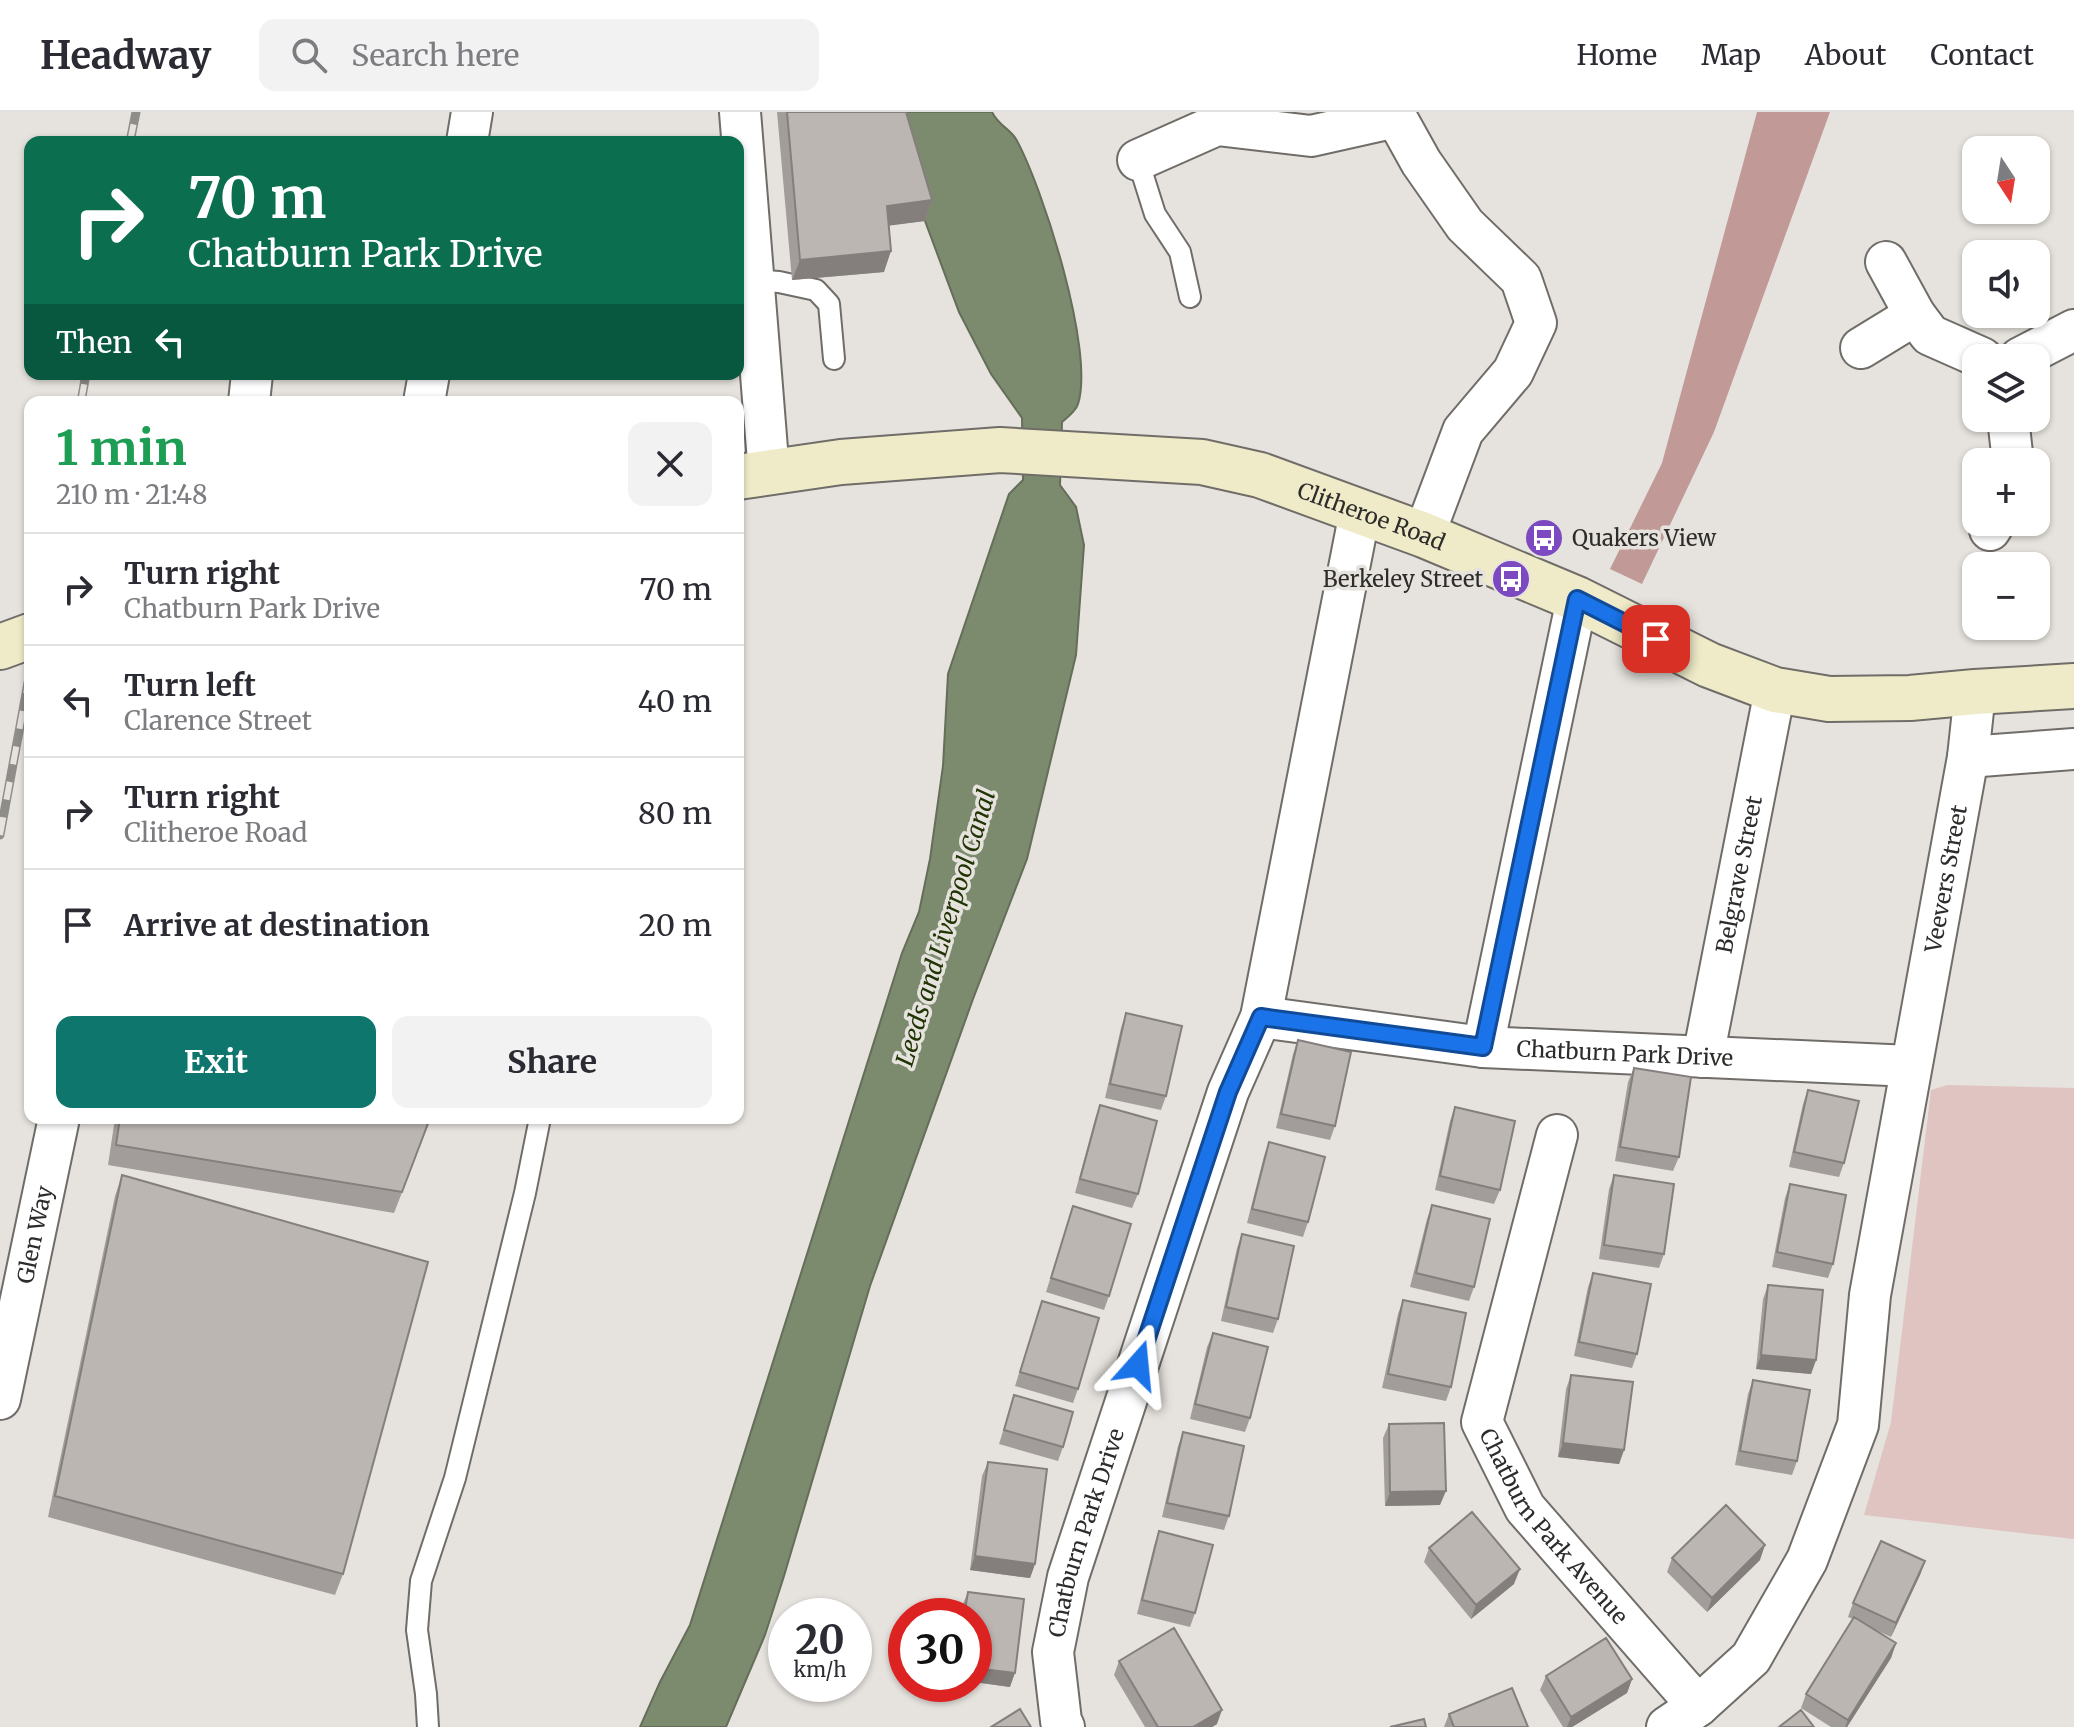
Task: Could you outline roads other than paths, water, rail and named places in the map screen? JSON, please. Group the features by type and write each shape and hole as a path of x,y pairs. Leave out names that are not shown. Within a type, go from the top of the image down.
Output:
{"main road":[{"name":"Clitheroe Road","path":"754,476 841,462 1000,450 1202,462 1260,475 1424,535 1577,599 1709,665 1775,690 1829,699 1910,698 2074,686"},
{"path":"0,647 24,638"}],"street":[{"path":"468,136 472,112"},
{"path":"740,112 741,136"},
{"path":"1138,160 1217,125 1311,136 1396,115 1421,162 1465,225 1521,279 1536,323 1513,372 1463,431 1424,535"},
{"path":"744,198 754,476"},
{"path":"1886,262 1915,315 1930,335 1962,349"},
{"path":"1861,348 1915,315"},
{"path":"2047,344 2074,330"},
{"path":"1261,1017 1360,512"},
{"path":"1483,1047 1577,599"},
{"name":"Belgrave Street","path":"1703,1057 1775,690"},
{"name":"Veevers Street","path":"1911,1066 1968,757 1975,692"},
{"path":"1968,757 2074,749"},
{"name":"Chatburn Park Drive","path":"1064,1727 1053,1652 1068,1577 1228,1092 1261,1017 1483,1047 1911,1066"},
{"path":"1683,1716 1751,1658 1807,1560 1858,1425 1870,1295 1911,1066"},
{"name":"Glen Way","path":"0,1399 58,1124"},
{"name":"Chatburn Park Avenue","path":"1557,1135 1482,1422 1525,1508 1683,1716"}],"lane":[{"path":"1138,160 1155,214 1180,252 1190,297"},
{"path":"749,305 779,282 816,290 829,304 834,359"},
{"path":"428,1727 417,1630 421,1581 455,1478 525,1193 539,1124"}],"water":[{"name":"Leeds and Liverpool Canal","path":"892,112 992,112 1016,139 1039,194 1064,270 1079,347 1081,379 1077,407 1062,422 1060,485 1076,507 1084,545 1076,655 1027,859 870,1286 777,1598 768,1598 765,1635 726,1727 640,1727 690,1625 902,953 919,912 943,766 948,674 1009,494 1023,480 1022,418 991,374 959,312 925,221"}],"railway":[{"path":"131,136 136,112"},
{"path":"82,396 85,380"},
{"path":"0,835 24,705"}],"place":[{"name":"Quakers View","path":"1544,538"},
{"name":"Berkeley Street","path":"1511,579"}]}
